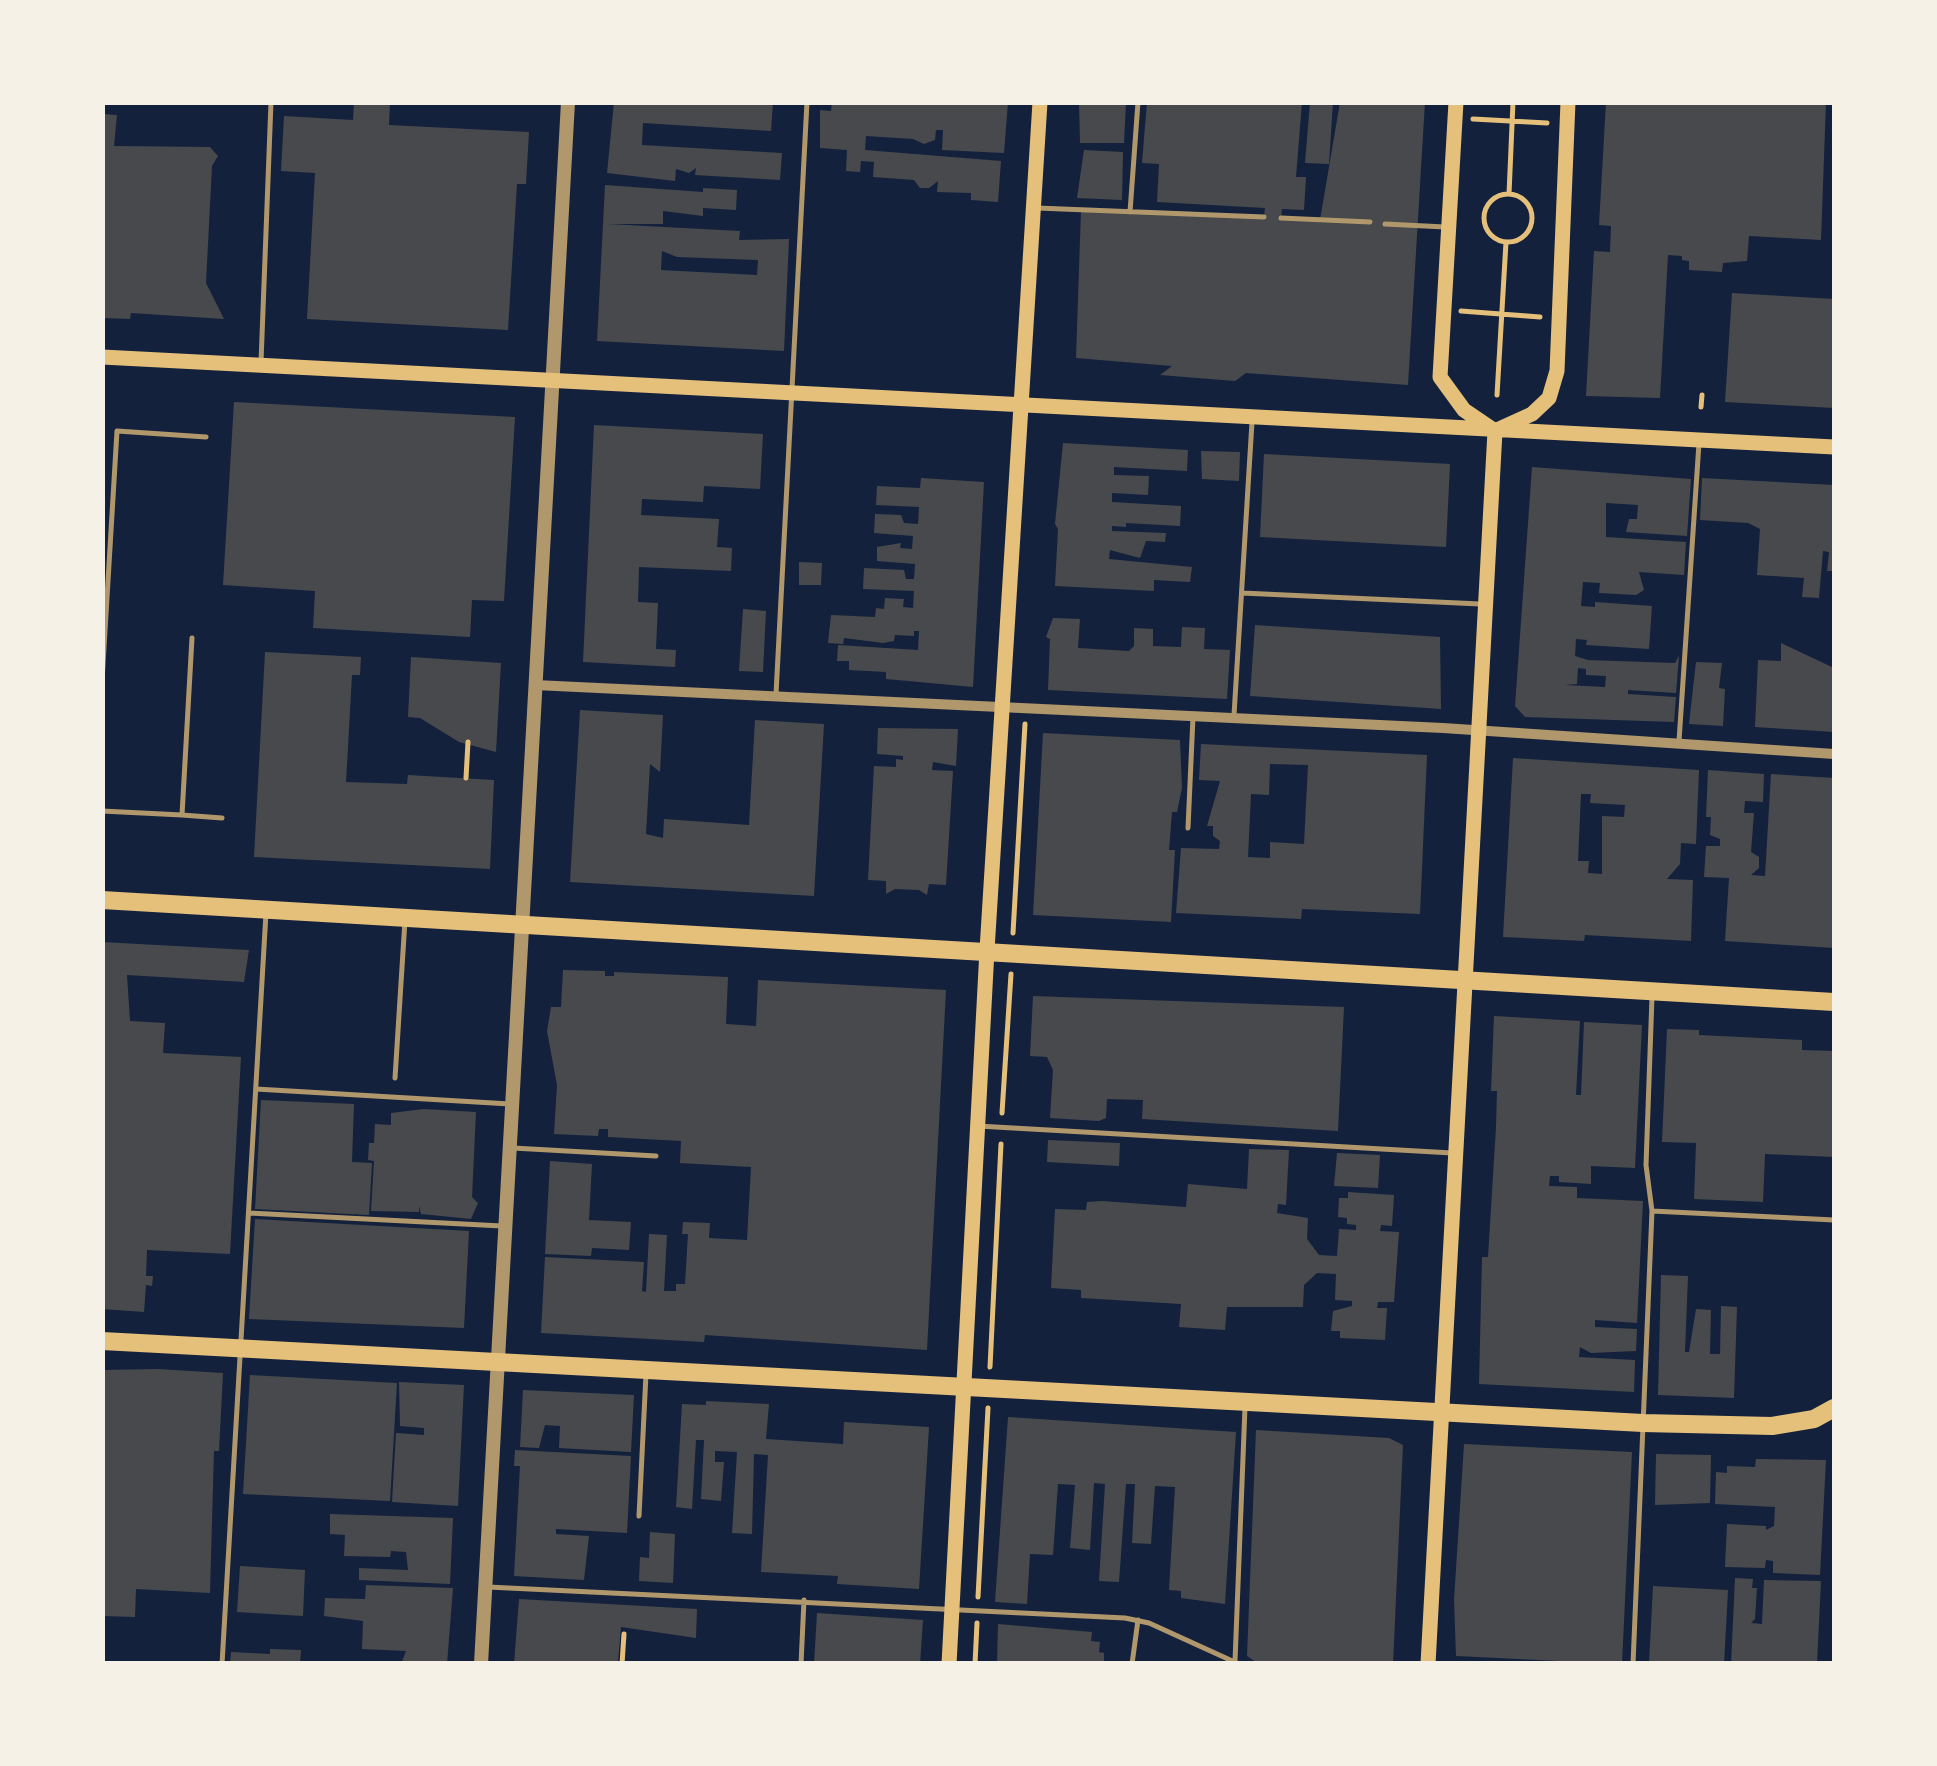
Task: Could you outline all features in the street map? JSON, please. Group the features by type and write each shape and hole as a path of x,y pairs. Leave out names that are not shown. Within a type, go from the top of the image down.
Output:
{"main road":[{"path":"949,1664 986,950 1040,102"},
{"path":"1495,431 1532,414 1552,394 1557,372 1556,318 1568,102"},
{"path":"1455,110 1439,362 1444,388 1471,416 1495,431"},
{"path":"102,356 1020,408 1834,447"},
{"path":"1428,1664 1495,431"},
{"path":"102,900 1464,977 1834,1002"},
{"path":"102,1341 1642,1423 1772,1426 1814,1419 1834,1408"}],"street":[{"path":"482,1664 568,102"},
{"path":"535,685 1477,730 1834,754"}],"lane":[{"path":"261,365 271,102"},
{"path":"776,697 806,102"},
{"path":"1130,212 1138,102"},
{"path":"1033,208 1264,217"},
{"path":"1282,218 1370,222"},
{"path":"1385,224 1448,228"},
{"path":"1234,718 1252,419"},
{"path":"102,681 116,431 206,436"},
{"path":"1679,743 1699,440"},
{"path":"1242,592 1484,604"},
{"path":"182,816 192,638"},
{"path":"1188,828 1193,717"},
{"path":"102,811 222,818"},
{"path":"222,1664 266,908"},
{"path":"395,1078 405,917"},
{"path":"1633,1664 1652,1211 1646,1165 1653,990"},
{"path":"256,1090 513,1104"},
{"path":"978,1126 1455,1153"},
{"path":"510,1148 656,1156"},
{"path":"1652,1211 1834,1220"},
{"path":"248,1213 506,1226"},
{"path":"640,1516 646,1370"},
{"path":"486,1586 1138,1620 1237,1662 1246,1399"},
{"path":"801,1664 804,1600"},
{"path":"1132,1664 1138,1620"}],"path":[{"path":"1509,194 1513,102"},
{"path":"1455,110 1512,122 1567,126"},
{"path":"1509,194 1523,200 1531,221 1521,238 1506,242 1492,236 1484,216 1492,200 1509,194"},
{"path":"1497,395 1506,242"},
{"path":"1443,310 1556,318"},
{"path":"1700,408 1702,395"},
{"path":"975,1664 1026,708"},
{"path":"466,778 468,742"},
{"path":"622,1664 624,1634"}],"building":[{"path":"354,102 390,102 389,125 529,132 526,184 517,184 508,330 307,319 315,173 281,171 284,116 353,120"},
{"path":"614,102 773,102 771,131 643,123 642,145 782,153 780,180 695,175 696,168 689,173 676,169 675,181 607,173"},
{"path":"832,102 1008,102 1004,153 942,150 943,130 936,130 935,140 924,144 913,139 866,136 865,150 1001,161 998,202 971,200 971,193 937,192 938,181 929,188 920,188 914,180 873,177 874,162 861,161 860,172 846,171 847,150 820,148 820,110 831,111"},
{"path":"1079,102 1126,102 1124,143 1080,143"},
{"path":"1147,102 1302,102 1296,177 1306,177 1304,210 1282,209 1281,218 1320,220 1340,102 1425,102 1408,385 1246,373 1235,381 1160,375 1172,366 1076,358 1081,210 1264,217 1265,208 1157,202 1159,164 1142,163"},
{"path":"1310,102 1333,102 1329,164 1305,163"},
{"path":"1606,102 1826,102 1821,240 1749,236 1747,261 1723,263 1722,272 1689,270 1689,261 1682,260 1682,256 1668,255 1660,398 1586,396 1594,251 1610,252 1611,226 1599,225"},
{"path":"102,114 117,115 114,146 210,147 218,156 212,166 206,283 224,319 131,313 130,319 102,318"},
{"path":"1084,150 1123,152 1122,200 1077,198"},
{"path":"605,185 703,192 703,188 737,190 736,210 703,208 703,216 663,211 663,224 608,224 740,231 739,240 789,239 784,351 597,341","holes":["662,251 677,257 758,260 757,275 661,270"]},
{"path":"1732,293 1834,299 1834,408 1725,402"},
{"path":"234,402 515,417 504,601 472,600 470,637 313,628 315,591 223,585"},
{"path":"594,425 763,434 760,489 704,486 703,502 642,499 641,515 719,519 717,547 732,548 731,571 639,567 638,602 658,603 656,649 676,650 675,667 583,662"},
{"path":"1063,443 1188,450 1187,471 1114,467 1114,475 1149,476 1148,495 1112,493 1112,502 1181,506 1180,526 1112,526 1112,531 1166,533 1165,542 1146,541 1140,558 1110,550 1109,559 1192,567 1190,582 1154,580 1154,591 1055,586 1055,524"},
{"path":"1201,451 1240,452 1239,481 1202,479"},
{"path":"1264,454 1450,464 1446,547 1260,537"},
{"path":"1532,467 1691,479 1687,536 1626,532 1629,519 1637,519 1638,505 1606,503 1606,537 1686,542 1684,575 1639,572 1644,590 1636,595 1599,593 1600,583 1583,582 1581,606 1595,607 1595,602 1652,606 1649,649 1586,645 1587,640 1576,639 1575,656 1588,660 1675,663 1679,656 1676,693 1628,690 1628,694 1676,697 1674,722 1525,717 1515,706","holes":["1578,668 1586,669 1586,675 1606,676 1605,687 1565,685 1577,684"]},
{"path":"921,478 984,482 973,687 886,679 886,672 849,670 849,661 837,661 838,645 918,650 919,631 914,631 914,636 895,635 894,641 883,643 844,638 843,644 828,643 831,615 875,617 876,608 884,609 885,598 904,599 903,607 913,608 914,591 863,589 864,568 904,570 906,579 914,579 915,564 877,561 877,547 901,543 900,548 912,549 913,536 874,533 875,514 901,515 904,523 918,524 919,507 876,505 877,486 920,488"},
{"path":"1702,478 1834,485 1834,571 1827,571 1829,552 1823,551 1819,598 1802,597 1804,578 1757,575 1760,529 1748,523 1700,520"},
{"path":"799,562 822,563 821,585 799,585"},
{"path":"743,609 766,611 763,672 739,671"},
{"path":"1053,618 1080,619 1078,648 1129,651 1134,646 1134,628 1153,629 1153,646 1181,647 1182,627 1205,628 1204,649 1230,650 1227,699 1048,690 1050,639 1046,637"},
{"path":"1255,625 1440,637 1441,709 1250,696"},
{"path":"1781,643 1834,668 1834,732 1755,727 1758,660 1781,661"},
{"path":"265,652 361,657 360,675 352,675 346,782 407,784 408,775 494,780 490,869 254,857"},
{"path":"411,657 501,663 496,752 459,742 420,718 408,717"},
{"path":"1696,662 1722,663 1719,688 1725,689 1723,726 1689,724"},
{"path":"580,710 663,715 660,772 650,764 646,834 663,838 664,819 749,825 755,720 824,724 814,896 570,882"},
{"path":"878,728 958,729 956,766 933,762 932,770 953,771 946,885 929,884 927,895 919,890 895,889 886,894 886,881 868,880 874,766 896,767 896,759 903,760 903,756 877,754"},
{"path":"1043,733 1180,740 1182,788 1177,812 1172,812 1169,850 1175,850 1171,922 1033,915"},
{"path":"1201,744 1427,755 1420,914 1302,909 1301,919 1176,913 1181,848 1219,849 1213,826 1207,826 1220,781 1199,780","holes":["1270,764 1308,765 1304,844 1270,842 1270,858 1248,857 1251,794 1269,795"]},
{"path":"1513,758 1699,770 1696,844 1681,843 1680,864 1667,879 1693,880 1691,941 1585,935 1584,941 1503,937","holes":["1581,794 1591,794 1590,803 1625,805 1624,817 1602,816 1602,874 1588,873 1589,861 1578,861"]},
{"path":"1708,770 1764,774 1763,802 1745,801 1744,813 1754,813 1751,852 1759,857 1759,868 1751,875 1765,876 1771,774 1834,778 1834,948 1725,941 1729,878 1704,877 1706,846 1720,846 1720,839 1710,835 1711,817 1706,817"},
{"path":"102,942 249,950 244,982 127,975 130,1021 165,1023 163,1053 241,1057 230,1254 147,1250 146,1276 153,1276 152,1286 146,1285 144,1312 102,1309"},
{"path":"563,970 605,971 605,976 614,976 614,972 728,977 726,1024 756,1026 758,980 946,990 927,1350 705,1335 704,1342 541,1333 545,1257 644,1262 642,1291 646,1292 649,1234 667,1235 664,1291 676,1291 676,1284 685,1284 688,1234 682,1234 683,1222 710,1223 709,1238 747,1240 751,1167 680,1163 681,1141 608,1137 608,1129 599,1129 598,1136 554,1134 557,1085 547,1031 551,1007 561,1007"},
{"path":"1033,996 1344,1007 1338,1131 1142,1119 1143,1100 1107,1099 1106,1118 1099,1121 1050,1118 1053,1070 1047,1057 1030,1056"},
{"path":"1494,1016 1580,1021 1576,1095 1581,1095 1584,1022 1642,1025 1635,1168 1591,1166 1591,1184 1559,1182 1559,1176 1550,1176 1549,1186 1577,1187 1577,1198 1643,1201 1637,1323 1595,1320 1595,1327 1637,1329 1636,1351 1591,1353 1580,1347 1579,1357 1635,1360 1634,1392 1479,1384 1482,1257 1488,1257 1496,1127 1497,1091 1491,1091"},
{"path":"1667,1029 1699,1030 1699,1035 1802,1040 1802,1050 1834,1051 1834,1157 1765,1154 1763,1202 1694,1199 1696,1143 1662,1142"},
{"path":"261,1100 354,1104 352,1162 372,1163 369,1215 255,1209"},
{"path":"424,1109 476,1112 472,1197 478,1203 471,1219 421,1214 419,1206 419,1212 371,1211 374,1161 368,1160 375,1124 391,1125 391,1113"},
{"path":"1048,1140 1120,1143 1119,1166 1047,1162"},
{"path":"1249,1149 1289,1150 1286,1205 1278,1204 1277,1213 1308,1218 1307,1239 1319,1255 1337,1256 1339,1229 1356,1230 1356,1225 1347,1224 1347,1218 1338,1217 1339,1198 1348,1198 1348,1192 1394,1195 1392,1226 1381,1225 1380,1231 1399,1232 1394,1302 1378,1302 1377,1308 1387,1308 1385,1340 1340,1338 1340,1331 1331,1331 1333,1311 1352,1306 1352,1301 1335,1300 1336,1274 1317,1273 1304,1285 1303,1307 1227,1307 1225,1330 1179,1327 1181,1304 1081,1298 1081,1290 1051,1288 1055,1209 1086,1210 1087,1202 1102,1201 1186,1207 1188,1184 1247,1189"},
{"path":"1337,1153 1380,1155 1378,1188 1334,1186"},
{"path":"550,1161 592,1164 589,1220 631,1222 629,1250 592,1248 591,1256 545,1254"},
{"path":"255,1219 469,1231 464,1328 249,1319"},
{"path":"1661,1275 1688,1276 1685,1352 1689,1352 1696,1309 1711,1310 1710,1354 1720,1354 1721,1306 1737,1307 1734,1398 1658,1395"},
{"path":"102,1370 223,1373 219,1451 214,1451 210,1593 136,1589 135,1617 102,1616"},
{"path":"250,1375 397,1383 390,1501 243,1494"},
{"path":"399,1382 464,1385 458,1506 392,1502 396,1433 424,1435 424,1428 400,1426"},
{"path":"523,1390 634,1395 631,1452 559,1448 560,1426 545,1425 539,1448 520,1447"},
{"path":"706,1401 769,1404 766,1439 843,1444 844,1422 929,1427 919,1589 837,1584 838,1576 761,1572 768,1455 754,1454 752,1534 732,1533 737,1452 715,1451 715,1462 724,1462 721,1501 701,1499 704,1440 696,1440 692,1509 676,1507 682,1404 706,1405"},
{"path":"1008,1417 1236,1432 1225,1604 1181,1598 1181,1591 1169,1590 1175,1487 1155,1486 1151,1544 1132,1543 1135,1484 1126,1484 1119,1582 1099,1581 1105,1484 1094,1483 1090,1550 1070,1548 1075,1485 1058,1484 1053,1555 1030,1554 1027,1604 995,1602"},
{"path":"1256,1430 1389,1438 1403,1445 1393,1664 1259,1664 1247,1656"},
{"path":"1464,1444 1632,1452 1622,1664 1456,1656 1454,1600"},
{"path":"515,1450 631,1456 627,1533 556,1529 556,1534 589,1536 584,1580 514,1576 520,1466 514,1466"},
{"path":"1656,1454 1711,1455 1710,1503 1655,1505"},
{"path":"1756,1459 1826,1460 1820,1575 1773,1573 1773,1561 1766,1560 1765,1568 1725,1567 1727,1524 1766,1526 1766,1530 1774,1526 1775,1507 1715,1504 1716,1472 1727,1473 1727,1466 1755,1467"},
{"path":"330,1514 453,1518 450,1584 359,1580 359,1568 408,1570 406,1552 391,1551 390,1557 344,1556 345,1535 330,1534"},
{"path":"650,1532 675,1534 673,1583 639,1581 640,1557 649,1558"},
{"path":"240,1566 305,1570 303,1616 237,1612"},
{"path":"1735,1578 1753,1579 1752,1588 1757,1588 1755,1619 1751,1623 1762,1624 1764,1580 1821,1581 1817,1664 1731,1664"},
{"path":"366,1585 453,1588 447,1664 401,1664 406,1651 362,1649 363,1621 324,1616 325,1598 365,1599"},
{"path":"1653,1586 1728,1590 1724,1664 1649,1664"},
{"path":"519,1599 697,1609 696,1638 621,1627 618,1661 514,1664"},
{"path":"817,1613 923,1620 920,1664 814,1664"},
{"path":"998,1624 1092,1632 1091,1641 1100,1642 1104,1664 997,1664"},
{"path":"270,1649 301,1650 300,1664 230,1664 231,1652 270,1654"}]}
